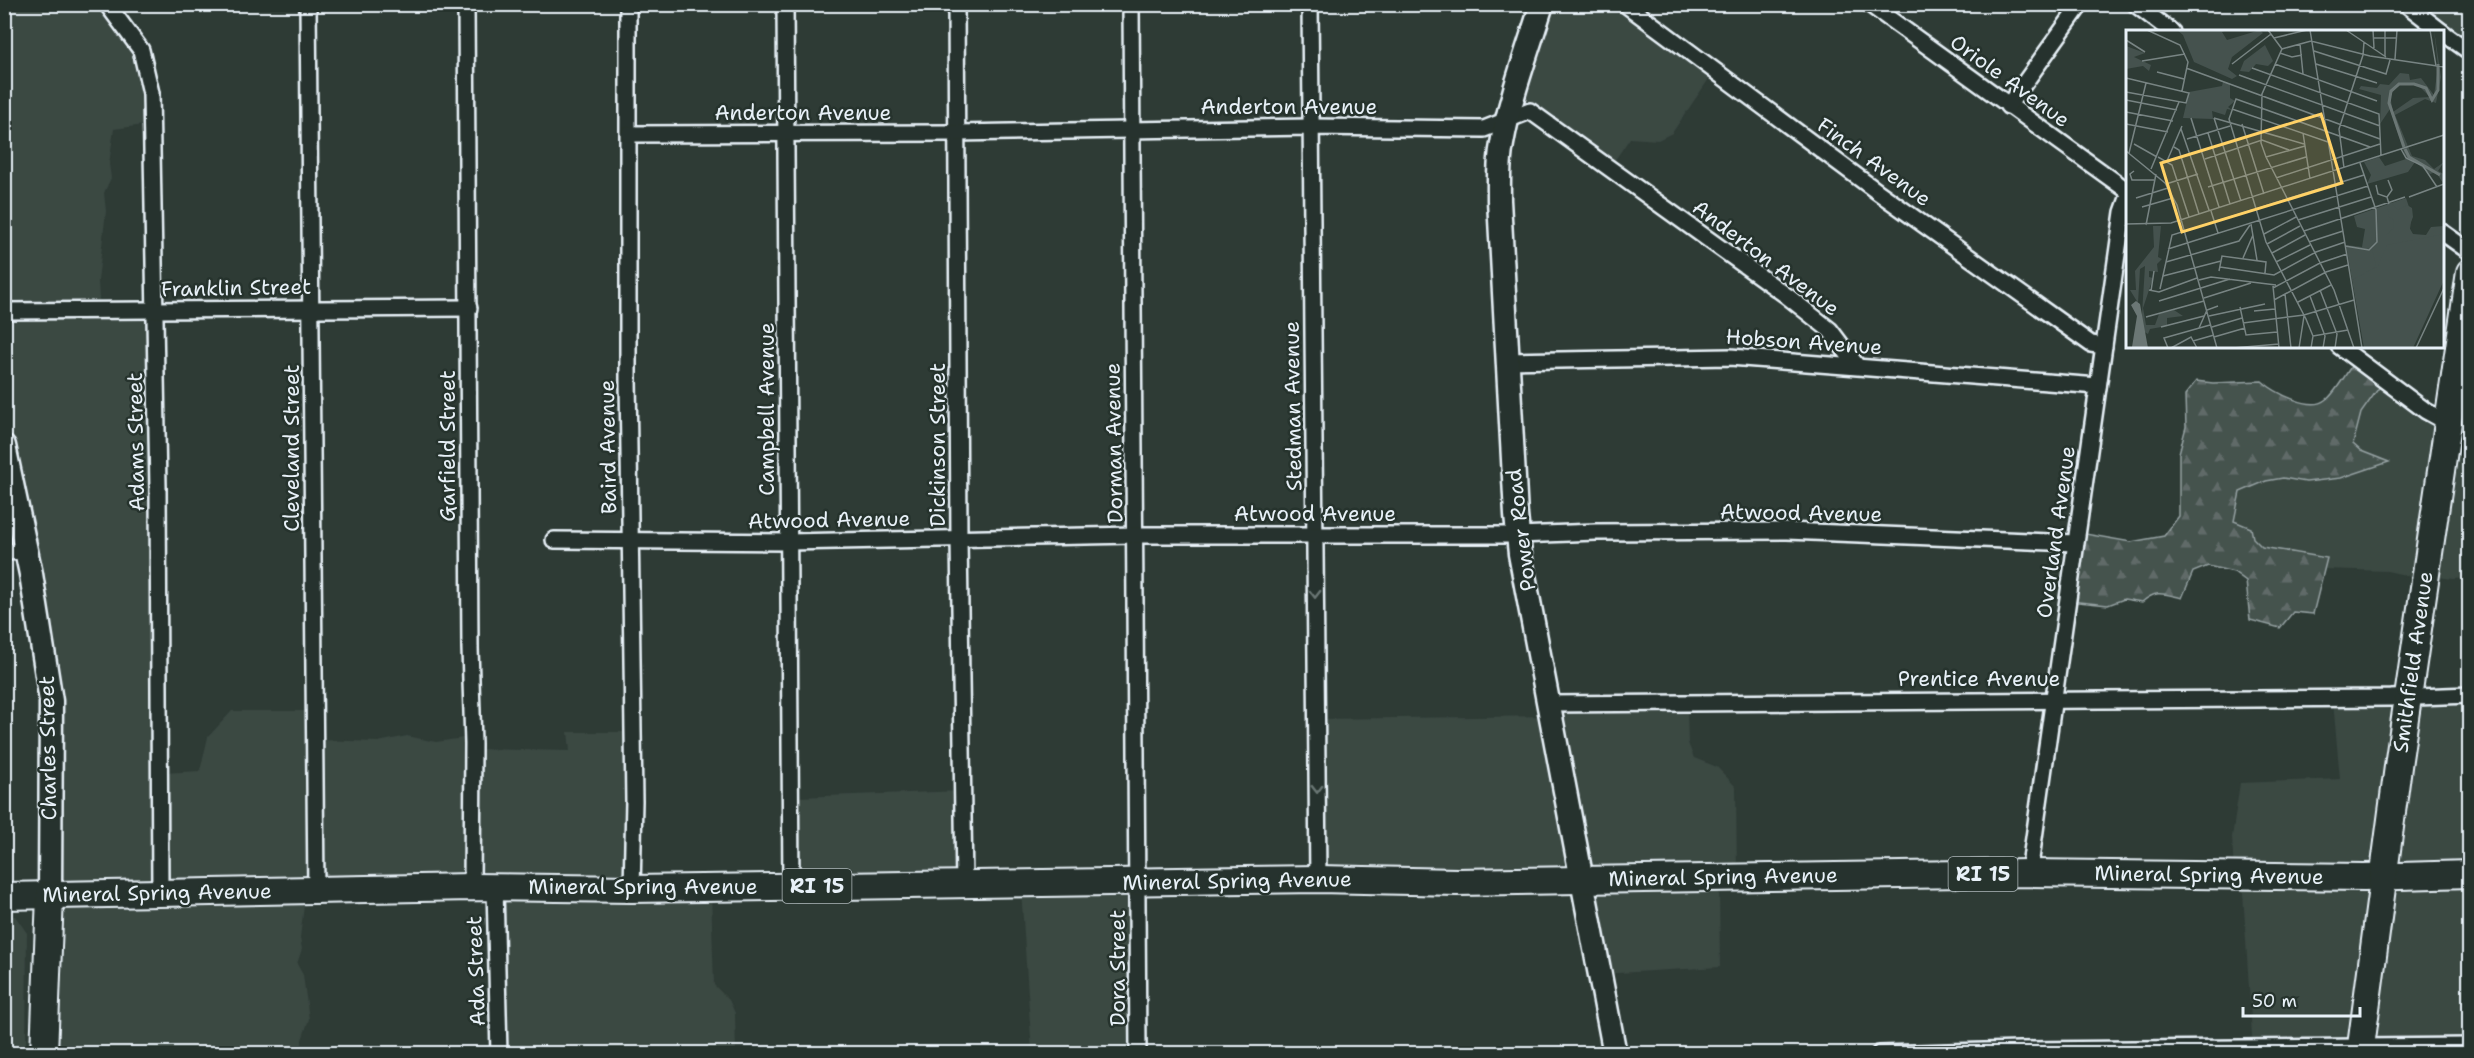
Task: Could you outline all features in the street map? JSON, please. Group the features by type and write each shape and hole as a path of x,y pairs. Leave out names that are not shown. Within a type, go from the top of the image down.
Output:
{"main road":[{"name":"Power Road","path":"1542,4 1507,120 1502,145 1499,200 1518,535 1615,1053"},
{"name":"Smithfield Avenue","path":"2361,1051 2383,876 2469,272"},
{"name":"Charles Street","path":"4,446 15,552 51,701 50,895 44,1053"},
{"name":"Mineral Spring Avenue","path":"4,896 483,887 632,889 1318,879 1457,882 2029,873 2383,876 2469,874"}],"street":[{"name":"Adams Street","path":"107,4 123,22 141,50 151,93 160,892"},
{"name":"Cleveland Street","path":"308,4 316,891"},
{"name":"Garfield Street","path":"466,4 470,636 473,744 483,887"},
{"name":"Baird Avenue","path":"628,4 634,801 632,889"},
{"name":"Campbell Avenue","path":"785,4 791,886"},
{"name":"Dickinson Street","path":"956,4 959,539 964,885"},
{"name":"Dorman Avenue","path":"1131,4 1139,882"},
{"name":"Stedman Avenue","path":"1310,4 1318,879"},
{"name":"Finch Avenue","path":"1624,4 1878,192 2091,344 2104,346"},
{"name":"Oriole Avenue","path":"1869,4 2126,190"},
{"path":"2008,106 2081,4"},
{"path":"2135,4 2169,30"},
{"path":"2406,4 2439,30"},
{"path":"2444,33 2469,52"},
{"name":"Anderton Avenue","path":"629,134 957,133 1311,127 1484,129 1530,111 1788,296 1830,330 1857,366"},
{"name":"Overland Avenue","path":"2029,873 2126,202"},
{"path":"2444,233 2469,252"},
{"name":"Franklin Street","path":"4,311 469,308"},
{"path":"2341,348 2426,411 2446,422"},
{"name":"Hobson Avenue","path":"1507,361 1730,357 2098,386"},
{"name":"Atwood Avenue","path":"554,540 788,542 1136,535 1518,535 1596,532 1787,531 2075,543"},
{"name":"Prentice Avenue","path":"1550,704 2408,698 2469,695"},
{"name":"Dora Street","path":"1138,1053 1139,882"},
{"name":"Ada Street","path":"483,887 499,1053"},
{"path":"1879,1053 2019,1050 2361,1051 2469,1046"}],"shaded area":[{"path":"4,5 99,5 140,51 151,124 114,129 109,164 111,178 104,193 106,211 98,281 100,314 154,313 162,773 200,771 208,737 232,711 314,711 320,740 378,742 407,736 436,742 470,737 476,749 570,751 568,732 632,732 633,885 711,893 714,985 729,1000 735,1013 736,1053 498,1053 498,898 305,898 300,938 302,949 297,964 303,975 309,1019 302,1040 303,1053 44,1053 52,728 27,556 4,553"},
{"path":"1542,5 1622,5 1713,73 1672,133 1658,140 1630,138 1608,170 1544,127 1515,100"},
{"path":"2405,5 2469,5 2469,53 2444,34 2444,30 2438,30"},
{"path":"2469,277 2469,578 2429,576 2423,579 2387,571 2324,569 2326,558 2262,547 2234,521 2240,492 2266,481 2283,478 2306,482 2341,478 2388,462 2361,451 2353,444 2361,413 2383,382 2444,426"},
{"path":"2469,694 2469,1053 2253,1051 2242,877 2234,874 2232,837 2240,783 2340,779 2333,702"},
{"path":"1551,708 1687,710 1688,743 1694,758 1717,767 1736,787 1737,878 1719,885 1720,967 1601,974 1583,885 1320,884 1315,719 1551,716"},
{"path":"963,791 965,886 792,886 797,797"},
{"path":"1137,886 1140,1053 1032,1053 1021,889"},
{"path":"5,916 15,916 27,933 26,1053 5,1053"}],"green space":[{"path":"2354,362 2383,382 2361,413 2353,444 2361,451 2389,462 2341,478 2306,482 2283,478 2266,481 2240,492 2234,521 2251,528 2253,538 2262,547 2327,558 2313,614 2293,612 2280,628 2250,620 2246,581 2234,572 2208,566 2193,572 2182,598 2157,594 2142,602 2124,599 2108,605 2069,601 2080,533 2131,542 2164,536 2179,516 2179,453 2186,427 2185,395 2196,381 2213,383 2262,381 2293,399 2311,404 2326,400"}]}
